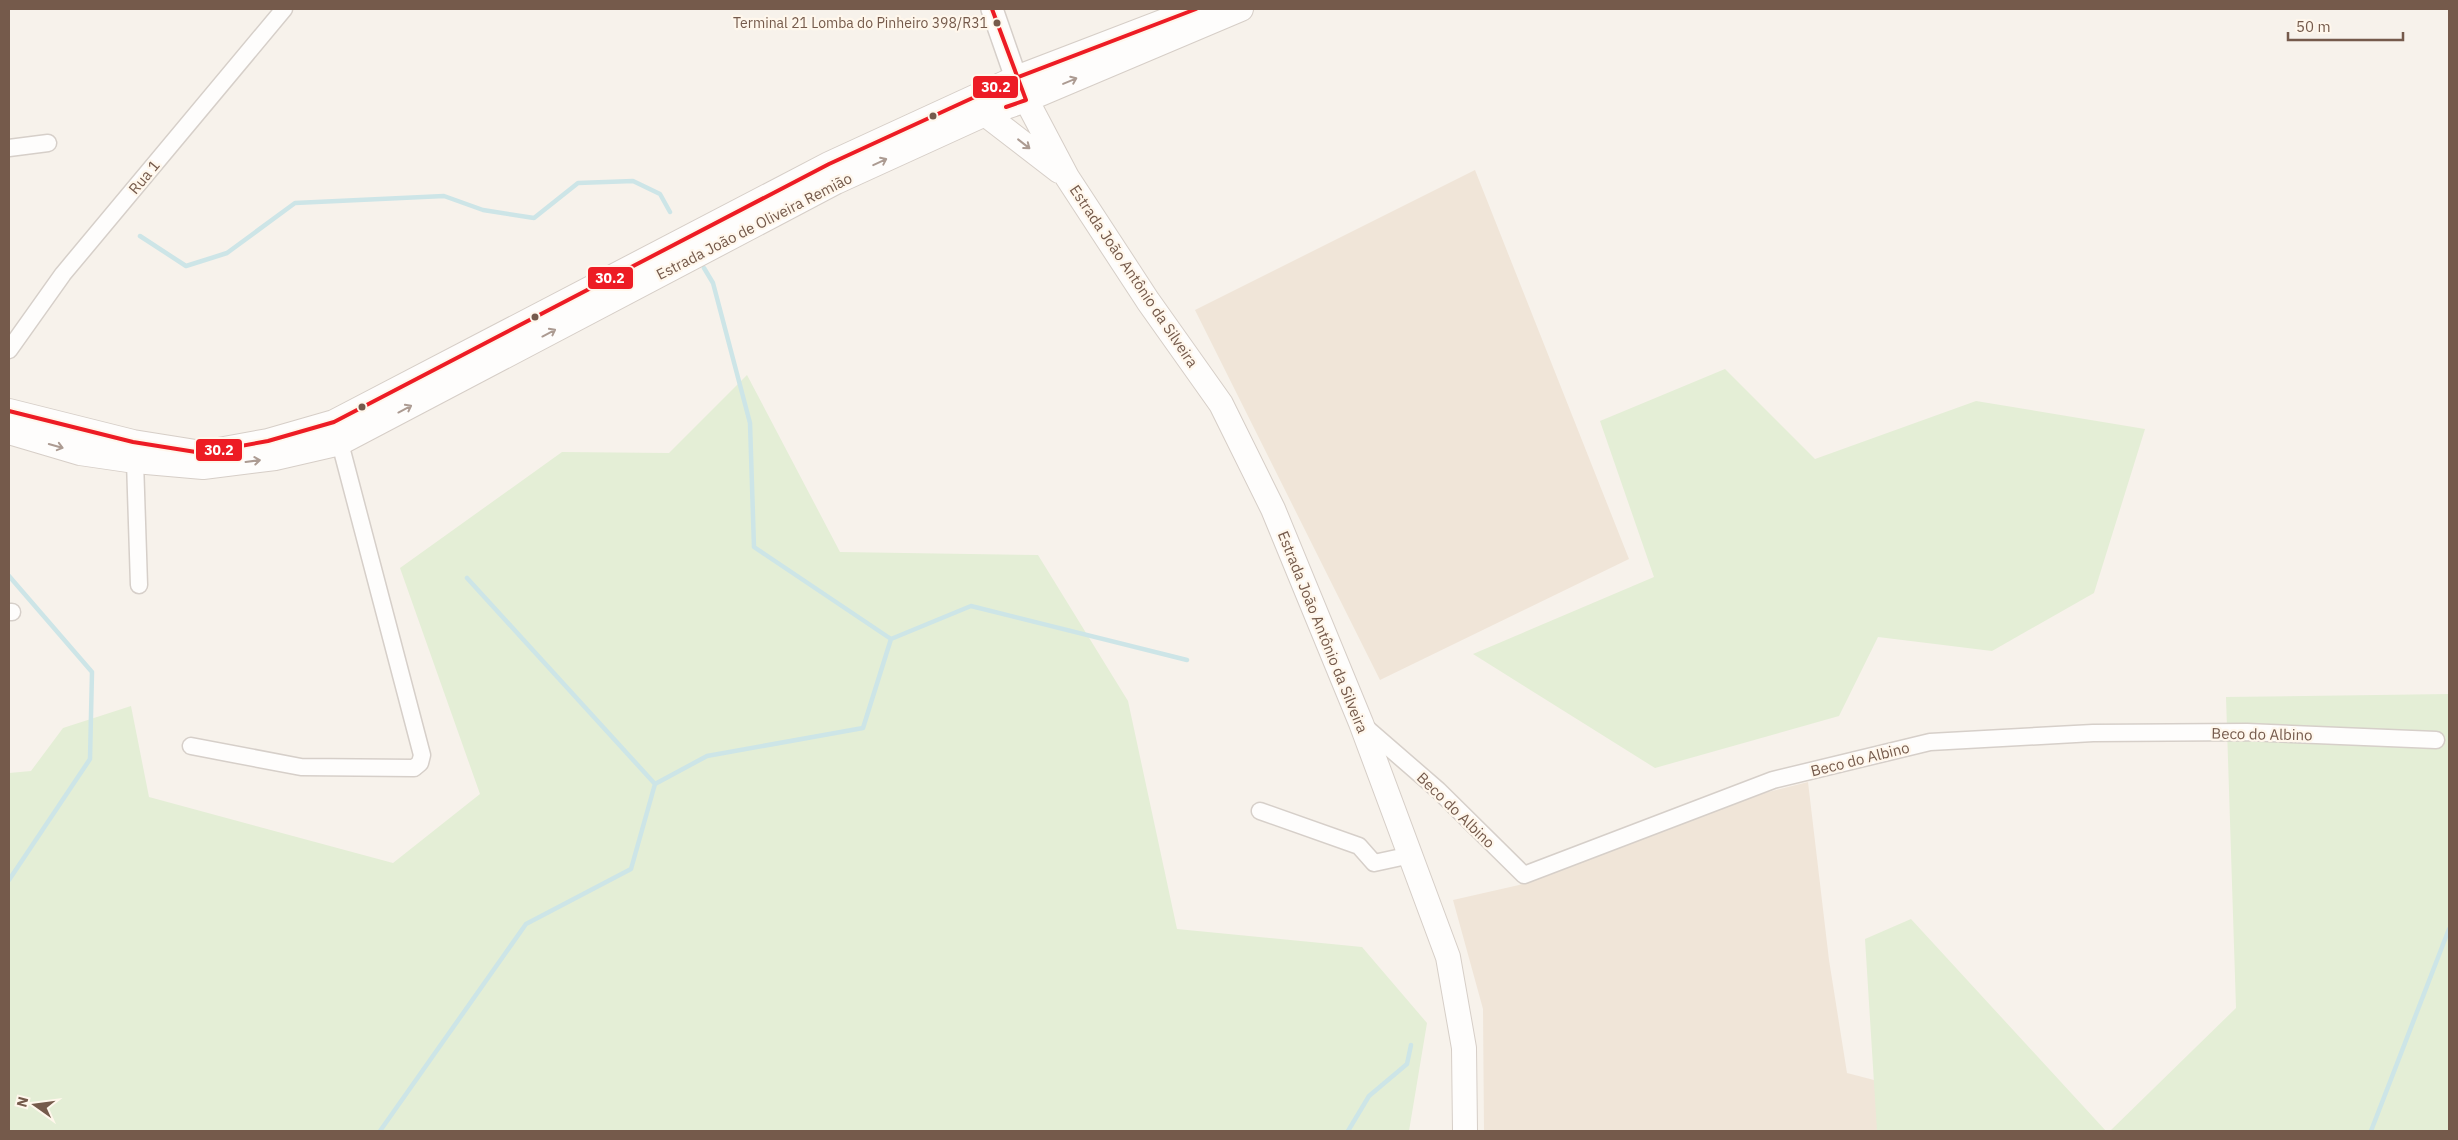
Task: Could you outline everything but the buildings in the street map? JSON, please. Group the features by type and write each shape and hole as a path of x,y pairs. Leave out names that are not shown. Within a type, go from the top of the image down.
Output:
{"main road":[{"name":"Estrada João de Oliveira Remião","path":"9,411 104,436 202,453 268,441 334,422 829,164 1016,78 1196,9"},
{"name":"Estrada João de Oliveira Remião","path":"9,432 80,452 135,461 203,467 275,458 340,444 836,182 985,114 1026,100 1242,9"},
{"name":"Estrada João Antônio da Silveira","path":"1016,78 1067,177 1148,301 1221,404 1273,509 1361,723 1448,957 1464,1048 1466,1131"},
{"path":"985,114 988,98 1016,78"},
{"name":"Estrada João Antônio da Silveira","path":"985,114 1067,177"}],"street":[{"name":"Rua 1","path":"9,350 64,274 284,9"},
{"path":"992,9 1016,78"},
{"path":"9,148 48,143"},
{"path":"192,746 301,766 414,768 420,763 422,755 340,444"},
{"path":"135,461 139,585"},
{"name":"Beco do Albino","path":"1361,723 1438,790 1524,875 1773,780 1930,742 2093,733 2238,732 2436,740"},
{"path":"1260,811 1359,846 1374,863 1411,855"}],"shaded area":[{"path":"1475,170 1629,559 1380,680 1195,310"},
{"path":"1808,782 1829,960 1847,1073 1874,1080 1887,1131 1484,1131 1483,1009 1453,900 1519,885 1760,794"}],"green space":[{"path":"1725,369 1815,459 1976,401 2145,429 2094,593 1992,651 1878,637 1839,716 1655,768 1473,654 1654,577 1600,421"},
{"path":"747,375 840,552 1038,555 1128,701 1177,929 1362,947 1427,1023 1409,1131 9,1131 9,773 31,771 63,728 131,706 149,797 393,863 480,794 400,568 562,452 669,453"},
{"path":"2449,694 2449,1131 2110,1131 2236,1008 2226,697"},
{"path":"1911,919 2106,1131 1877,1131 1865,939"}],"waterway":[{"path":"140,236 186,266 227,253 295,203 444,196 483,210 534,218 578,183 633,181 660,194 670,212"},
{"path":"704,268 713,283 750,423 754,547 891,639"},
{"path":"9,576 92,672 90,759 9,880"},
{"path":"467,578 655,784"},
{"path":"380,1131 526,924 631,869 655,784 707,756 863,728 891,639 971,606 1187,660"},
{"path":"2371,1131 2449,929"},
{"path":"1348,1131 1369,1096 1407,1064 1411,1045"}],"transit line":[{"name":"30.2","path":"992,9 1026,100 1006,107"},
{"name":"30.2","path":"9,411 133,442 202,453 268,441 334,422 829,164 1016,78 1196,9"}],"place":[{"name":"Terminal 21 Lomba do Pinheiro 398/R31","path":"997,23"}]}
